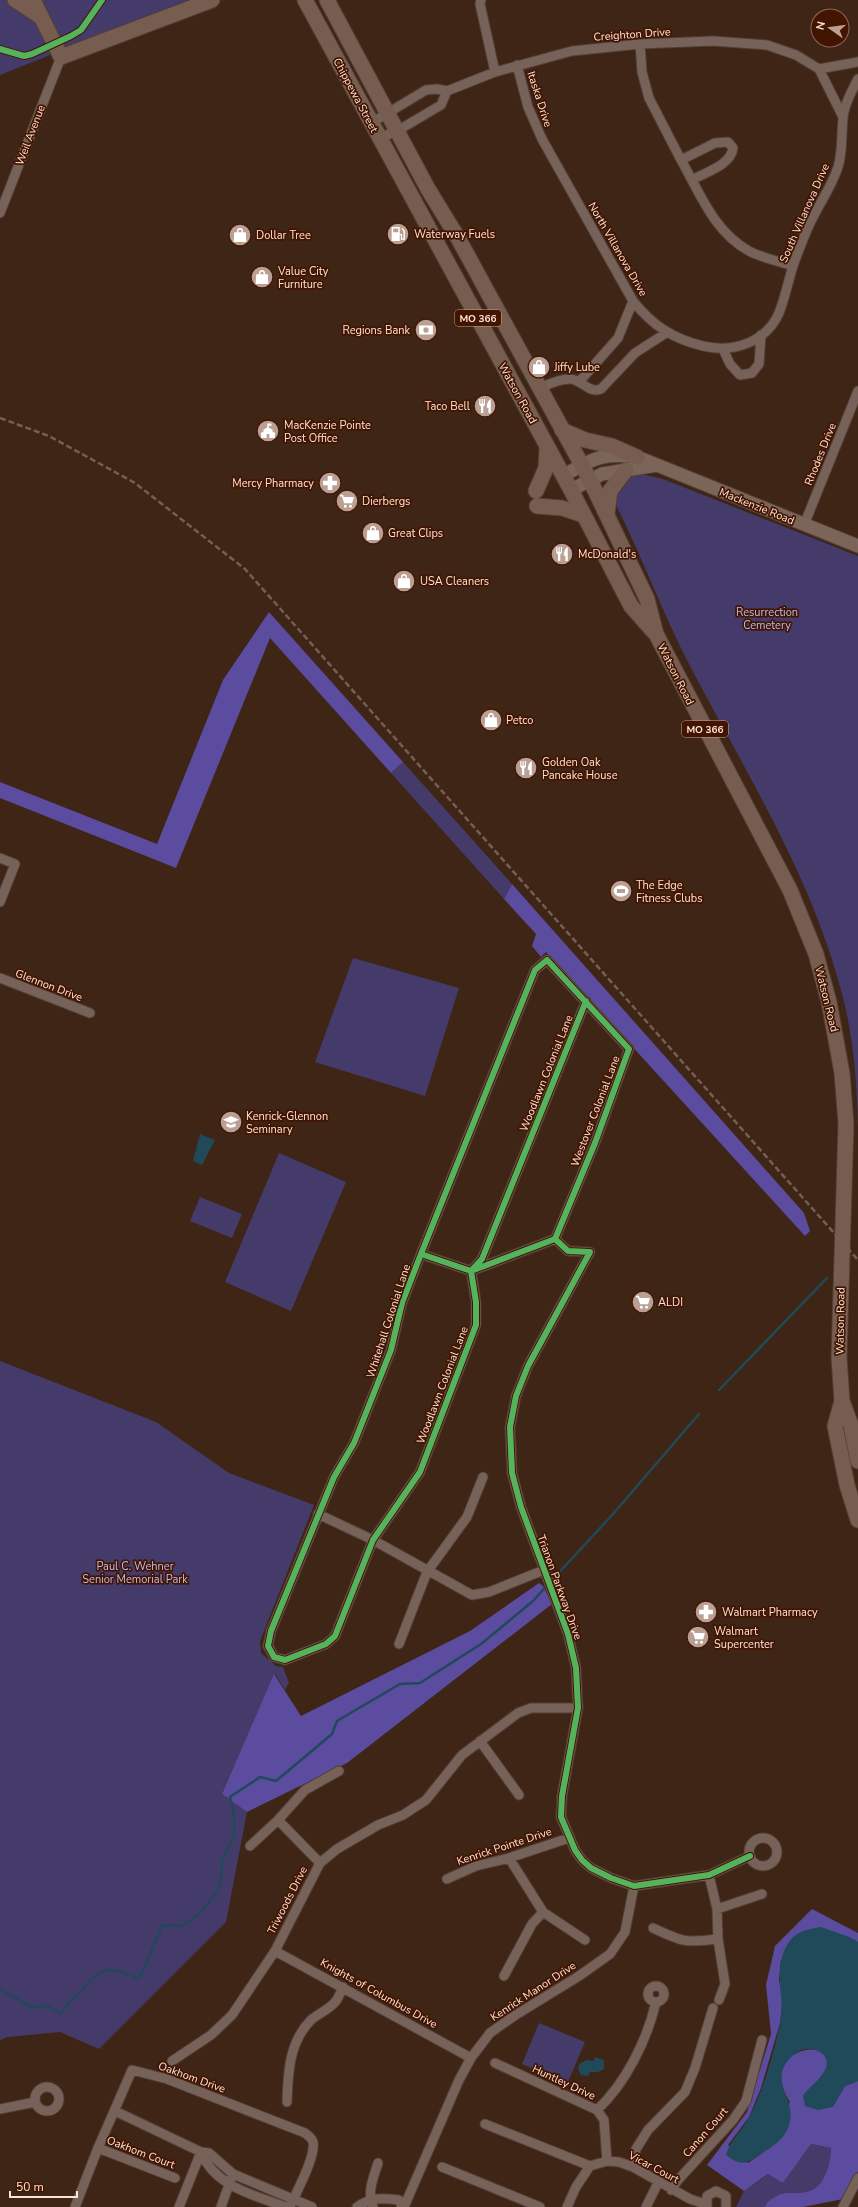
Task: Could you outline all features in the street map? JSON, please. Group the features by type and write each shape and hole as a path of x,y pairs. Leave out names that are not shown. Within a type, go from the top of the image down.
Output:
{"main road":[{"path":"15,0 42,17"},
{"path":"33,0 61,57 212,0"},
{"name":"Chippewa Street","path":"305,0 408,190"},
{"name":"Chippewa Street","path":"327,0 428,189"},
{"name":"Watson Road","path":"428,189 458,238 590,480 647,598 656,634 790,890 816,954 829,1002 841,1065 846,1124 839,1330 842,1401 835,1426 847,1485 858,1520"},
{"name":"Watson Road","path":"408,190 571,490 631,606 656,634"},
{"path":"562,430 585,440 612,446 637,457"},
{"path":"536,491 546,468 547,446"},
{"name":"Mackenzie Road","path":"563,476 581,466 609,455 637,457 858,546"},
{"path":"571,490 602,474 657,465"},
{"path":"607,514 610,491 626,470"},
{"path":"537,506 562,508 583,515"},
{"name":"Watson Road","path":"842,1401 851,1425 858,1461"}],"street":[{"path":"479,1 495,72"},
{"name":"Creighton Drive","path":"371,123 387,112 426,90 447,90 517,65 572,51 640,44 713,41 767,45 796,55 819,69"},
{"path":"640,44 642,72 649,98 710,214 728,236 750,252 793,266"},
{"name":"Weil Avenue","path":"0,213 61,57"},
{"path":"842,117 819,69 858,62"},
{"name":"Itaska Drive","path":"517,65 528,107 542,139"},
{"path":"842,117 858,80"},
{"path":"379,138 397,131 441,105 447,90"},
{"name":"South Villanova Drive","path":"785,295 793,266 808,227 838,168 843,145 842,117"},
{"name":"North Villanova Drive","path":"542,139 633,301 654,324 666,333 693,344 723,349 746,345 770,328 779,314 785,295"},
{"path":"681,160 722,141 728,142 733,148 732,154 728,160 692,180"},
{"path":"579,382 618,338 633,301"},
{"path":"540,388 559,380 570,379 579,382 592,390 601,389 636,353 666,333"},
{"path":"723,349 735,371 740,374 752,373 759,364 761,335"},
{"name":"Rhodes Drive","path":"804,525 858,391"},
{"path":"0,858 15,864 0,902"},
{"name":"Whitehall Colonial Lane","path":"268,1646 271,1631 318,1514 334,1477 354,1443 391,1350 402,1303 535,970 547,960 586,1001"},
{"name":"Glennon Drive","path":"0,978 90,1013"},
{"name":"Westover Colonial Lane","path":"554,1239 595,1143 629,1049 586,1001"},
{"name":"Woodlawn Colonial Lane","path":"268,1646 274,1657 285,1660 326,1644 335,1636 373,1540 420,1472 476,1325 476,1302 471,1271 482,1259 586,1001"},
{"path":"421,1254 471,1271 554,1239"},
{"name":"Trianon Parkway Drive","path":"554,1239 568,1251 590,1252 528,1366 516,1396 510,1427 512,1473 521,1507 568,1634 576,1668 578,1708 562,1796 561,1817 569,1838 582,1860 590,1868 611,1878 634,1886 709,1875 750,1856"},
{"path":"399,1644 428,1572 467,1517 483,1477"},
{"path":"318,1514 373,1540 428,1572 472,1595 489,1592 544,1570"},
{"name":"Triwoods Drive","path":"172,2061 211,2035 232,2015 275,1950 320,1863 337,1849 378,1825 403,1815 426,1800 462,1754 518,1713 531,1708 578,1708"},
{"path":"480,1741 519,1795"},
{"path":"250,1846 278,1820 305,1790 339,1771"},
{"path":"278,1820 320,1863"},
{"name":"Kenrick Pointe Drive","path":"447,1879 476,1866 509,1858 569,1838"},
{"path":"509,1858 543,1912 585,1940"},
{"path":"709,1875 717,1909 718,1939 725,1984 719,2000"},
{"name":"Kenrick Manor Drive","path":"403,2207 459,2080 471,2058 490,2033 514,2016 579,1976 610,1954 625,1932 634,1886"},
{"path":"717,1909 762,1894"},
{"path":"504,1976 532,1924 543,1912"},
{"path":"653,1928 682,1942 718,1939"},
{"name":"Knights of Columbus Drive","path":"275,1950 471,2058"},
{"path":"287,2102 288,2078 292,2053 300,2033 312,2020 336,2002 343,1987"},
{"path":"597,2110 609,2099 638,2051 653,2017 656,2002"},
{"path":"633,2167 636,2149 648,2130 685,2092 695,2068 713,2008"},
{"name":"Canon Court","path":"671,2190 678,2180 733,2120 746,2101 762,2040"},
{"name":"Huntley Drive","path":"495,2063 597,2110 604,2120 607,2161"},
{"name":"Oakhom Drive","path":"75,2207 98,2148 132,2070 167,2079 305,2133 311,2137 313,2143 312,2153 290,2207"},
{"path":"0,2109 35,2102"},
{"path":"115,2111 201,2152 209,2152 233,2174 263,2185 312,2207"},
{"path":"485,2124 590,2166 576,2188 567,2207"},
{"name":"Oakhom Court","path":"98,2148 175,2178"},
{"path":"201,2152 210,2169 224,2182 286,2207"},
{"path":"179,2207 201,2152"},
{"name":"Vicar Court","path":"590,2166 607,2161 619,2162 633,2167 671,2190 706,2205 709,2193 720,2191 726,2196 726,2207"},
{"path":"372,2203 370,2187 378,2163"},
{"path":"442,2167 540,2207"},
{"path":"221,2207 233,2174"},
{"path":"843,2207 858,2178"},
{"path":"646,2207 658,2183"},
{"path":"258,2196 263,2185"},
{"path":"357,2207 372,2203 399,2200 403,2207"}],"green space":[{"path":"0,0 188,0 0,75"},
{"name":"Resurrection Cemetery","path":"634,475 646,475 663,479 858,556 858,1128 856,1078 852,1044 842,994 829,951 813,908 776,826 680,646 636,546 617,507 616,496 625,478"},
{"path":"403,762 512,884 504,899 391,773"},
{"path":"353,958 459,988 425,1096 315,1062"},
{"path":"279,1153 346,1182 291,1311 225,1282"},
{"path":"200,1197 242,1214 232,1238 190,1221"},
{"name":"Paul C. Wehner Senior Memorial Park","path":"0,1361 156,1422 229,1473 314,1505 260,1641 261,1653 276,1666 283,1667 289,1683 285,1690 275,1674 222,1794 247,1812 226,1922 99,2049 60,2032 8,2037 0,2040"},
{"path":"539,2023 585,2042 568,2082 522,2064"},
{"path":"811,2144 831,2148 828,2169 822,2181 817,2186 812,2190 805,2192 778,2195 765,2207 736,2207 744,2191 769,2174 783,2183"}],"shaded area":[{"path":"269,612 403,762 391,773 270,638 176,868 0,798 0,782 157,844 223,680"},
{"path":"512,884 804,1213 810,1231 805,1236 546,952 541,957 532,946 536,934 504,899"},
{"path":"539,1583 543,1586 552,1604 347,1763 247,1812 222,1794 274,1674 301,1716 470,1631"},
{"path":"812,1909 858,1933 858,1942 849,1937 781,1960 779,1980 783,1998 780,2023 761,2088 749,2117 728,2145 748,2163 761,2154 790,2102 782,2083 783,2069 790,2058 800,2052 812,2050 822,2052 827,2059 826,2071 803,2096 832,2107 845,2086 858,2081 858,2171 843,2199 803,2207 765,2207 768,2202 778,2195 805,2192 812,2190 817,2186 822,2181 828,2169 831,2148 811,2144 783,2183 768,2174 744,2191 707,2165 747,2112 771,2034 766,1985 775,1946"}],"water":[{"path":"200,1134 215,1140 202,1165 193,1161"},
{"path":"821,1927 849,1937 858,1942 858,2081 845,2086 833,2107 818,2110 805,2106 803,2096 824,2073 827,2062 823,2054 814,2049 801,2050 796,2053 784,2067 781,2075 782,2083 790,2106 791,2115 787,2131 776,2143 758,2156 742,2163 735,2161 726,2155 730,2145 746,2122 764,2083 780,2024 780,1972 784,1952 789,1942 795,1935 807,1930"},
{"path":"595,2057 604,2060 604,2069 598,2072 590,2072 588,2076 581,2075 578,2069 579,2064 587,2060 594,2061"}],"waterway":[{"path":"719,1390 827,1278"},
{"path":"554,1578 613,1514 699,1414"},
{"path":"0,1989 31,2007 48,2006 60,2013 65,2009 70,2001 100,1973 112,1970 136,1978 141,1976 162,1925 182,1926 199,1914 218,1891 222,1872 222,1860 234,1836 234,1816 230,1797 260,1777 276,1781 332,1734 337,1721 400,1684 420,1683 481,1644 533,1601 544,1589"}],"railway":[{"path":"0,418 49,436 135,483 245,569 858,1260"}],"cycle path":[{"path":"0,49 24,56 32,54 71,36 81,30 102,0"},
{"path":"421,1254 471,1271 555,1239 595,1143 629,1049 547,960 535,970 421,1254 402,1303 391,1350 354,1443 334,1477 271,1631 268,1646 274,1657 285,1660 326,1644 335,1636 373,1540 420,1472 476,1325 476,1302 471,1271 482,1259 586,1001"},
{"path":"555,1239 568,1251 590,1252 528,1366 516,1396 510,1427 512,1473 521,1507 568,1634 576,1668 578,1708 562,1796 561,1817 575,1850 582,1860 591,1868 611,1878 634,1886 709,1875 750,1856"}],"place":[{"name":"Waterway Fuels","path":"398,234"},
{"name":"Dollar Tree","path":"240,235"},
{"name":"Value City Furniture","path":"262,277"},
{"name":"Regions Bank","path":"426,330"},
{"name":"Jiffy Lube","path":"539,367"},
{"name":"Taco Bell","path":"485,406"},
{"name":"MacKenzie Pointe Post Office","path":"268,431"},
{"name":"Mercy Pharmacy","path":"330,483"},
{"name":"Dierbergs","path":"347,501"},
{"name":"Great Clips","path":"373,533"},
{"name":"McDonald's","path":"562,554"},
{"name":"USA Cleaners","path":"404,581"},
{"name":"Petco","path":"491,720"},
{"name":"Golden Oak Pancake House","path":"526,768"},
{"name":"The Edge Fitness Clubs","path":"621,891"},
{"name":"Kenrick-Glennon Seminary","path":"231,1122"},
{"name":"ALDI","path":"643,1302"},
{"name":"Walmart Pharmacy","path":"706,1612"},
{"name":"Walmart Supercenter","path":"698,1637"}]}
